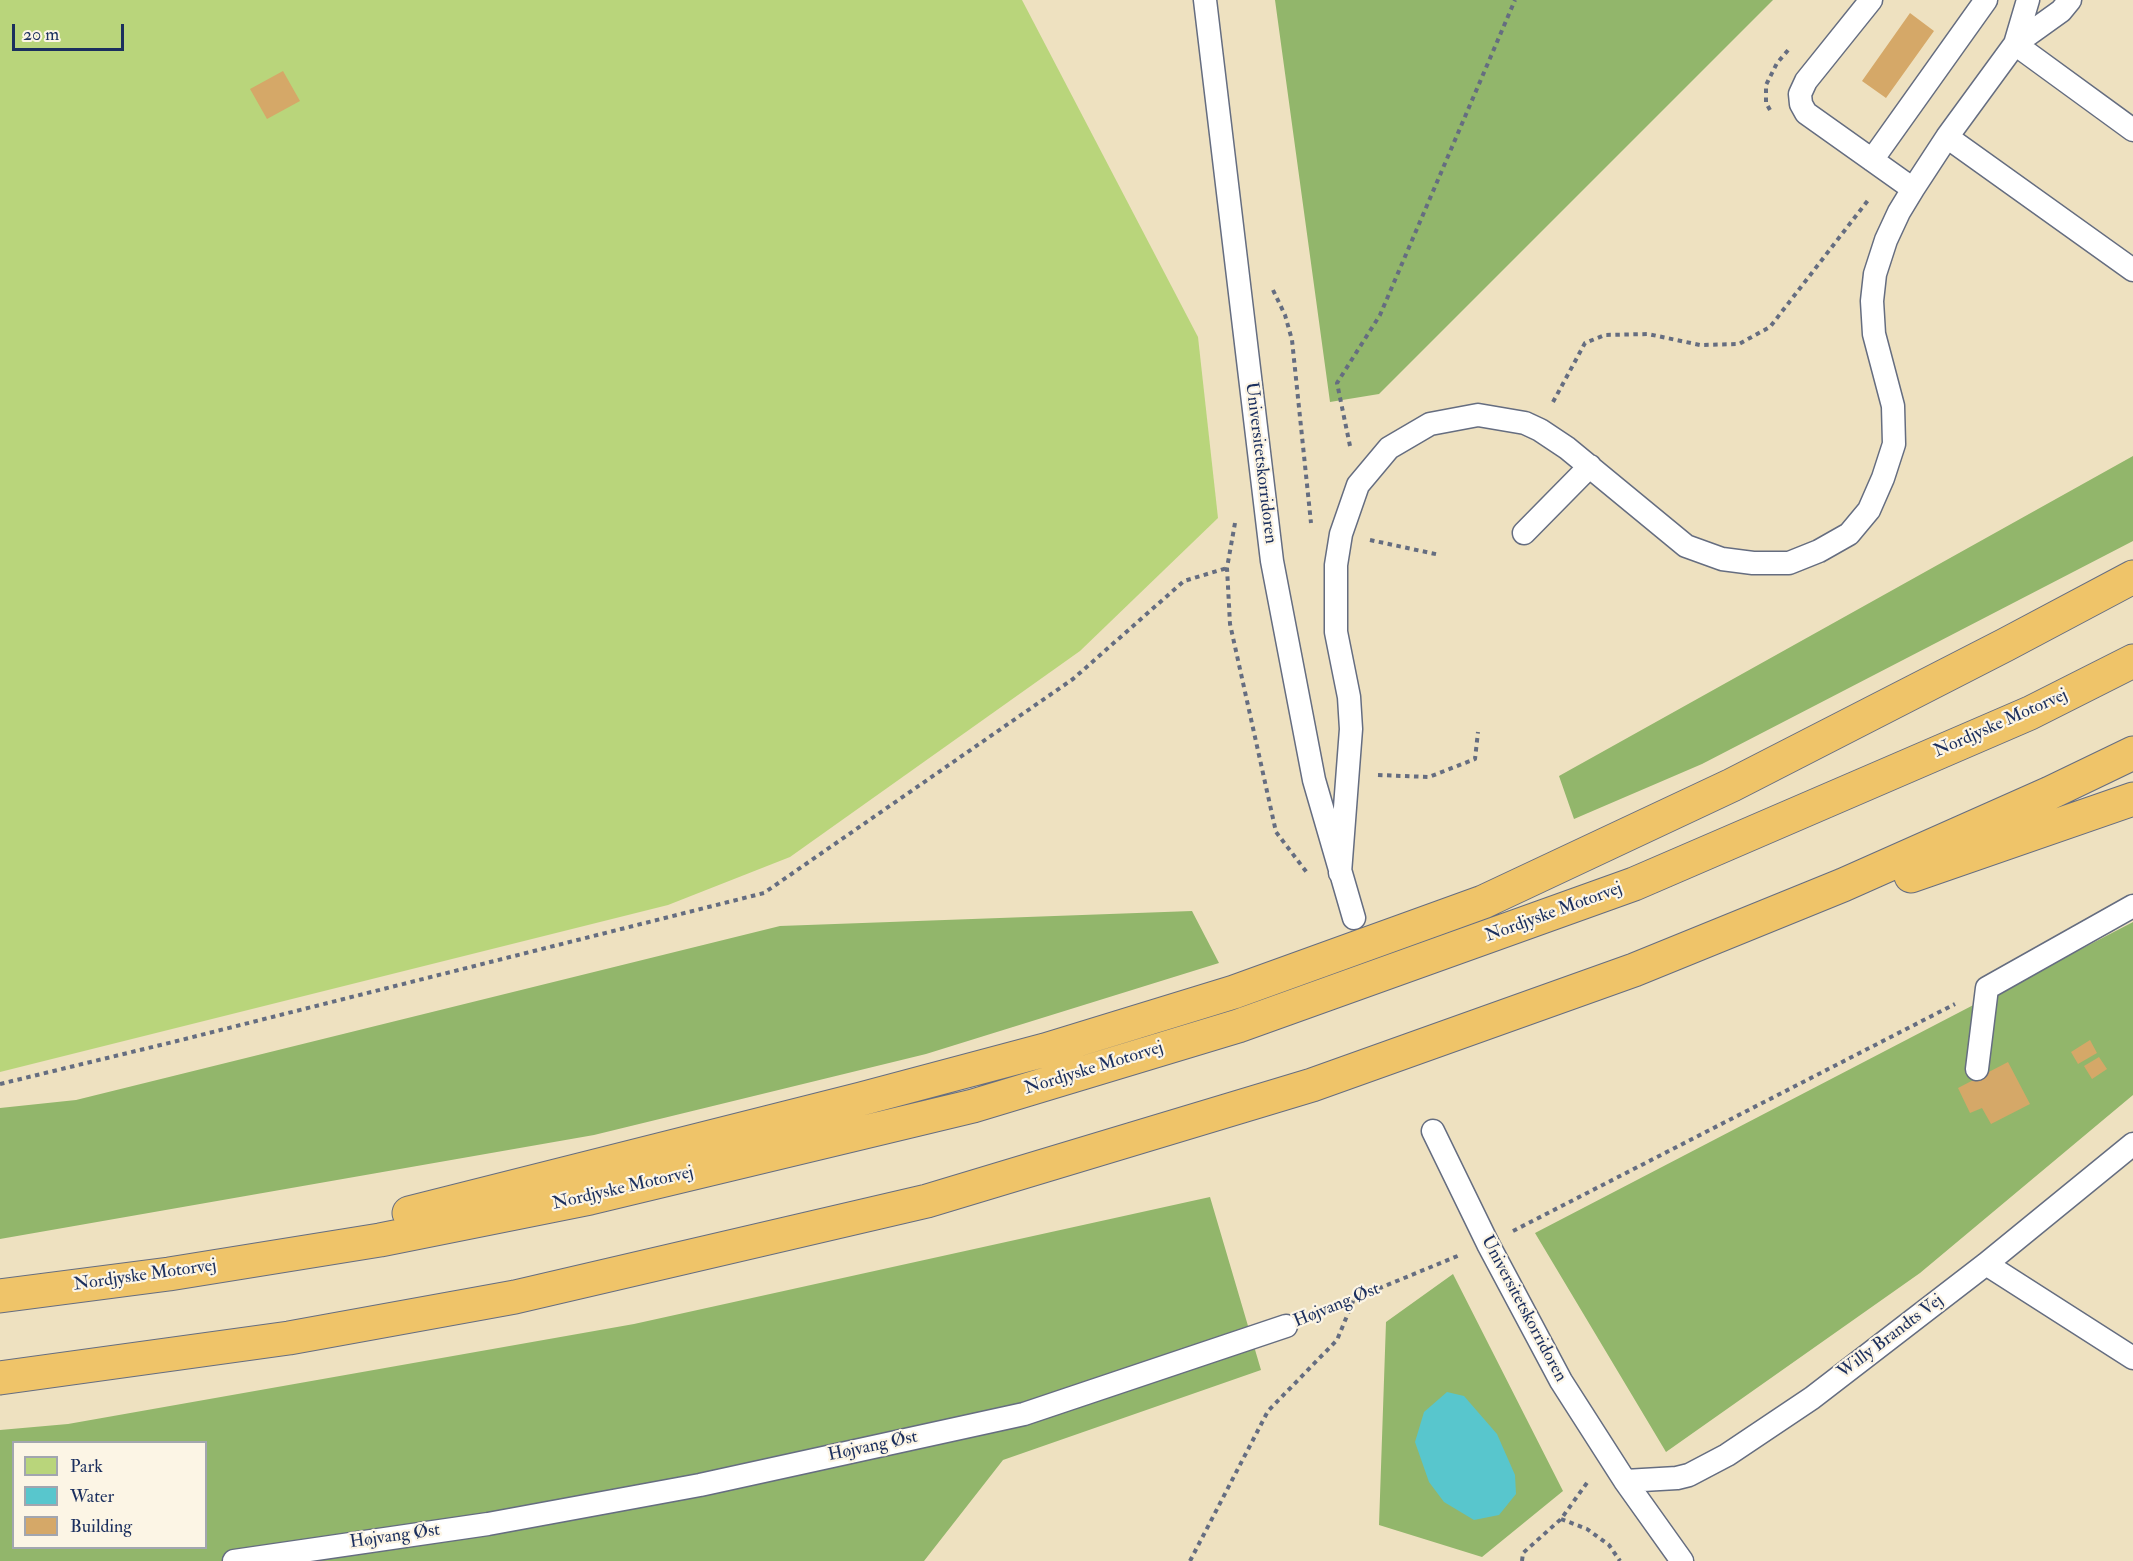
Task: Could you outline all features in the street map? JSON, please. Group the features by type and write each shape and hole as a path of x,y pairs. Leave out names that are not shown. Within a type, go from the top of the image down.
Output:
{"highway":[{"path":"169,1274 861,1099 1045,1050 1234,992 1483,902 1732,785 2133,577"},
{"name":"Nordjyske Motorvej","path":"0,1296 169,1274 380,1240 601,1196 973,1106 1238,1026 1635,884 2030,713 2133,661"},
{"path":"1634,970 1843,885 2050,793 2133,753"},
{"path":"0,1378 289,1338 515,1297 927,1201 1312,1085 1634,970 2133,799"}],"lane":[{"name":"Universitetskorridoren","path":"1205,0 1272,561 1314,780 1354,918"},
{"path":"1871,0 1806,81 1800,94 1801,104 1806,113 1912,189"},
{"path":"1872,160 1986,0"},
{"path":"2015,44 2028,0"},
{"path":"1340,873 1351,729 1348,697 1336,632 1336,565 1341,534 1358,485 1389,448 1430,424 1478,415 1525,423 1540,430 1567,447 1686,546 1722,559 1754,563 1789,563 1849,534 1869,510 1894,444 1893,406 1874,334 1872,301 1875,274 1887,240 1912,189 2015,44 2061,11 2070,0"},
{"path":"2015,44 2130,122"},
{"path":"1947,138 2133,270"},
{"path":"1524,533 1590,466"},
{"path":"1977,1069 1987,988 2133,906"},
{"name":"Universitetskorridoren","path":"1433,1131 1488,1244 1561,1381 1625,1481 1682,1561"},
{"name":"Willy Brandts Vej","path":"1625,1481 1677,1478 1689,1475 1727,1455 1812,1398 1986,1264 2133,1144"},
{"path":"1986,1264 2133,1358"},
{"name":"Højvang Øst","path":"234,1561 489,1524 700,1485 1024,1414 1286,1326"}],"path":[{"path":"1358,485 1337,383 1380,315 1515,0"},
{"path":"1540,430 1585,343 1605,335 1648,334 1700,345 1739,344 1770,327 1871,196"},
{"path":"1272,288 1285,315 1292,340 1311,533"},
{"path":"0,1084 764,893 1073,679 1184,581 1227,568"},
{"path":"1348,774 1429,777 1475,759 1479,732"},
{"name":"Højvang Øst","path":"1286,1326 1488,1244 1987,988"},
{"path":"1190,1561 1268,1412 1337,1340 1354,1298"},
{"path":"1522,1561 1523,1553 1561,1519 1591,1477"},
{"path":"1561,1519 1587,1529 1609,1545 1620,1561"}],"green space":[{"path":"0,0 1022,0 1198,337 1218,518 1080,651 790,857 668,905 0,1072"},
{"path":"1275,0 1773,0 1379,394 1330,402"},
{"path":"2133,456 2133,541 1702,764 1574,819 1559,776"},
{"path":"1192,911 1219,963 926,1054 594,1135 0,1239 0,1108 76,1100 780,926"},
{"path":"2133,922 2133,1095 1920,1273 1666,1452 1535,1233"},
{"path":"1210,1197 1261,1370 1003,1460 924,1561 0,1561 0,1430 68,1424 634,1324"},
{"path":"1453,1274 1563,1491 1482,1557 1379,1525 1386,1322"}],"water":[{"path":"1447,1392 1464,1396 1497,1434 1515,1475 1516,1494 1499,1515 1474,1520 1444,1502 1429,1482 1415,1442 1424,1412"}],"building":[{"path":"1910,13 1934,31 1886,98 1862,81"},
{"path":"283,71 300,101 267,119 250,89"},
{"path":"2090,1040 2097,1053 2078,1064 2071,1052"},
{"path":"2099,1057 2107,1069 2092,1079 2084,1066"},
{"path":"2008,1062 2030,1104 1991,1124 1982,1108 1970,1113 1958,1088"}]}
